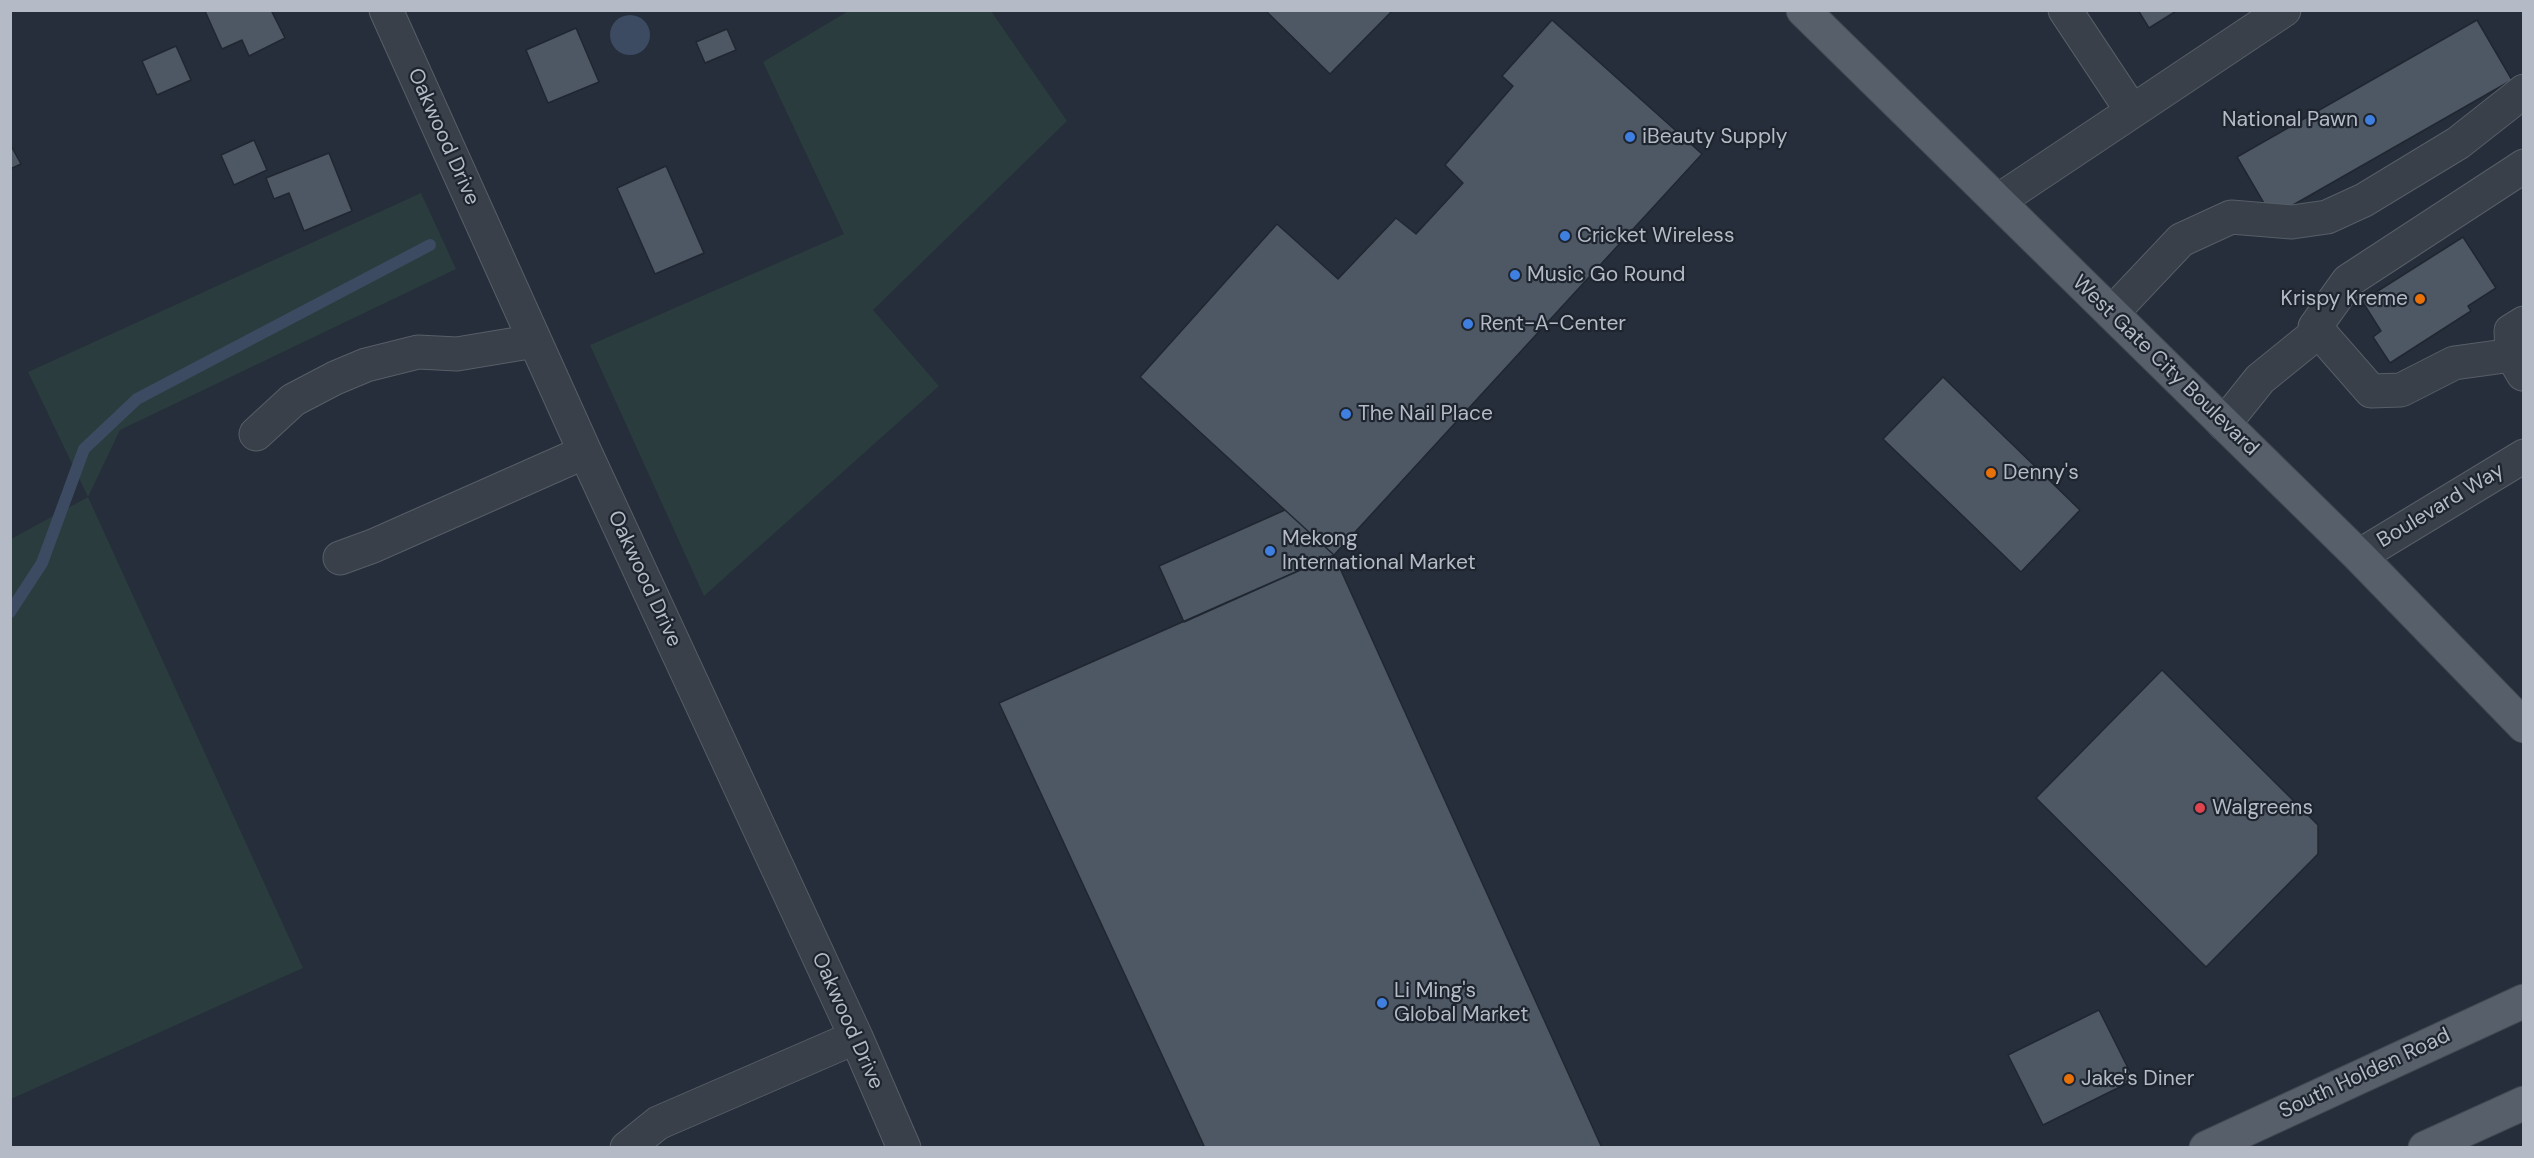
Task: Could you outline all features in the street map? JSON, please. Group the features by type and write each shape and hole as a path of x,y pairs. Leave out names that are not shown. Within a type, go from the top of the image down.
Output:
{"main road":[{"name":"West Gate City Boulevard","path":"1803,10 2359,556 2522,722"},
{"name":"South Holden Road","path":"2206,1148 2523,1001"},
{"path":"2426,1148 2523,1103"}],"street":[{"name":"Oakwood Drive","path":"386,10 585,452 856,1037 904,1148"},
{"path":"2065,10 2132,111"},
{"path":"1998,201 2284,10"},
{"path":"2112,313 2181,240 2231,217 2292,222 2327,218 2364,200 2458,143 2523,91"},
{"path":"2523,166 2348,281 2314,327 2371,391 2401,390 2454,363 2518,365 2511,331 2523,323"},
{"path":"2224,424 2260,379 2318,332"},
{"path":"256,434 293,400 335,378 366,366 418,352 457,354 535,341"},
{"path":"340,558 384,542 585,452"},
{"name":"Boulevard Way","path":"2359,556 2523,456"},
{"path":"627,1148 658,1123 856,1037"}],"shaded area":[{"path":"850,10 991,11 1067,121 873,310 939,386 704,596 590,345 844,234 763,62"},
{"path":"421,193 456,269 120,430 88,497 28,372"},
{"path":"88,497 303,968 11,1099 11,539"}],"water":[{"path":"630,15 638,16 644,21 649,27 649,43 644,49 638,54 630,55 622,54 616,49 611,43 610,35 611,27 616,21 622,16"}],"building":[{"path":"271,10 285,38 249,56 242,40 222,49 205,11"},
{"path":"1265,10 1393,10 1330,74"},
{"path":"2138,10 2178,10 2149,28"},
{"path":"1552,20 1702,154 1334,555 1140,377 1277,224 1338,279 1396,218 1416,234 1463,183 1445,165 1513,86 1502,76"},
{"path":"2477,20 2512,80 2272,217 2237,157"},
{"path":"576,28 599,82 548,103 526,50"},
{"path":"727,29 736,50 705,63 696,42"},
{"path":"176,46 191,80 157,95 142,61"},
{"path":"254,140 267,170 234,185 221,155"},
{"path":"10,144 21,164 10,169"},
{"path":"329,153 352,211 304,231 289,193 274,199 266,178"},
{"path":"666,166 704,253 655,274 617,188"},
{"path":"2463,237 2496,288 2468,306 2471,311 2390,363 2373,337 2381,331 2362,301"},
{"path":"1943,377 2080,510 2021,572 1883,439"},
{"path":"1285,510 1334,555 1184,622 1159,566"},
{"path":"1334,555 1602,1148 1205,1148 999,703"},
{"path":"2162,670 2318,825 2318,854 2206,967 2036,798"},
{"path":"2099,1010 2134,1080 2043,1125 2008,1055"}],"waterway":[{"path":"10,612 42,563 84,449 137,399 430,245"}],"place":[{"name":"National Pawn","path":"2370,120"},
{"name":"iBeauty Supply","path":"1630,137"},
{"name":"Cricket Wireless","path":"1565,236"},
{"name":"Music Go Round","path":"1515,275"},
{"name":"Krispy Kreme","path":"2420,299"},
{"name":"Rent-A-Center","path":"1468,324"},
{"name":"The Nail Place","path":"1346,414"},
{"name":"Denny's","path":"1991,473"},
{"name":"Mekong International Market","path":"1270,551"},
{"name":"Walgreens","path":"2200,808"},
{"name":"Li Ming's Global Market","path":"1382,1003"},
{"name":"Jake's Diner","path":"2069,1079"}]}
